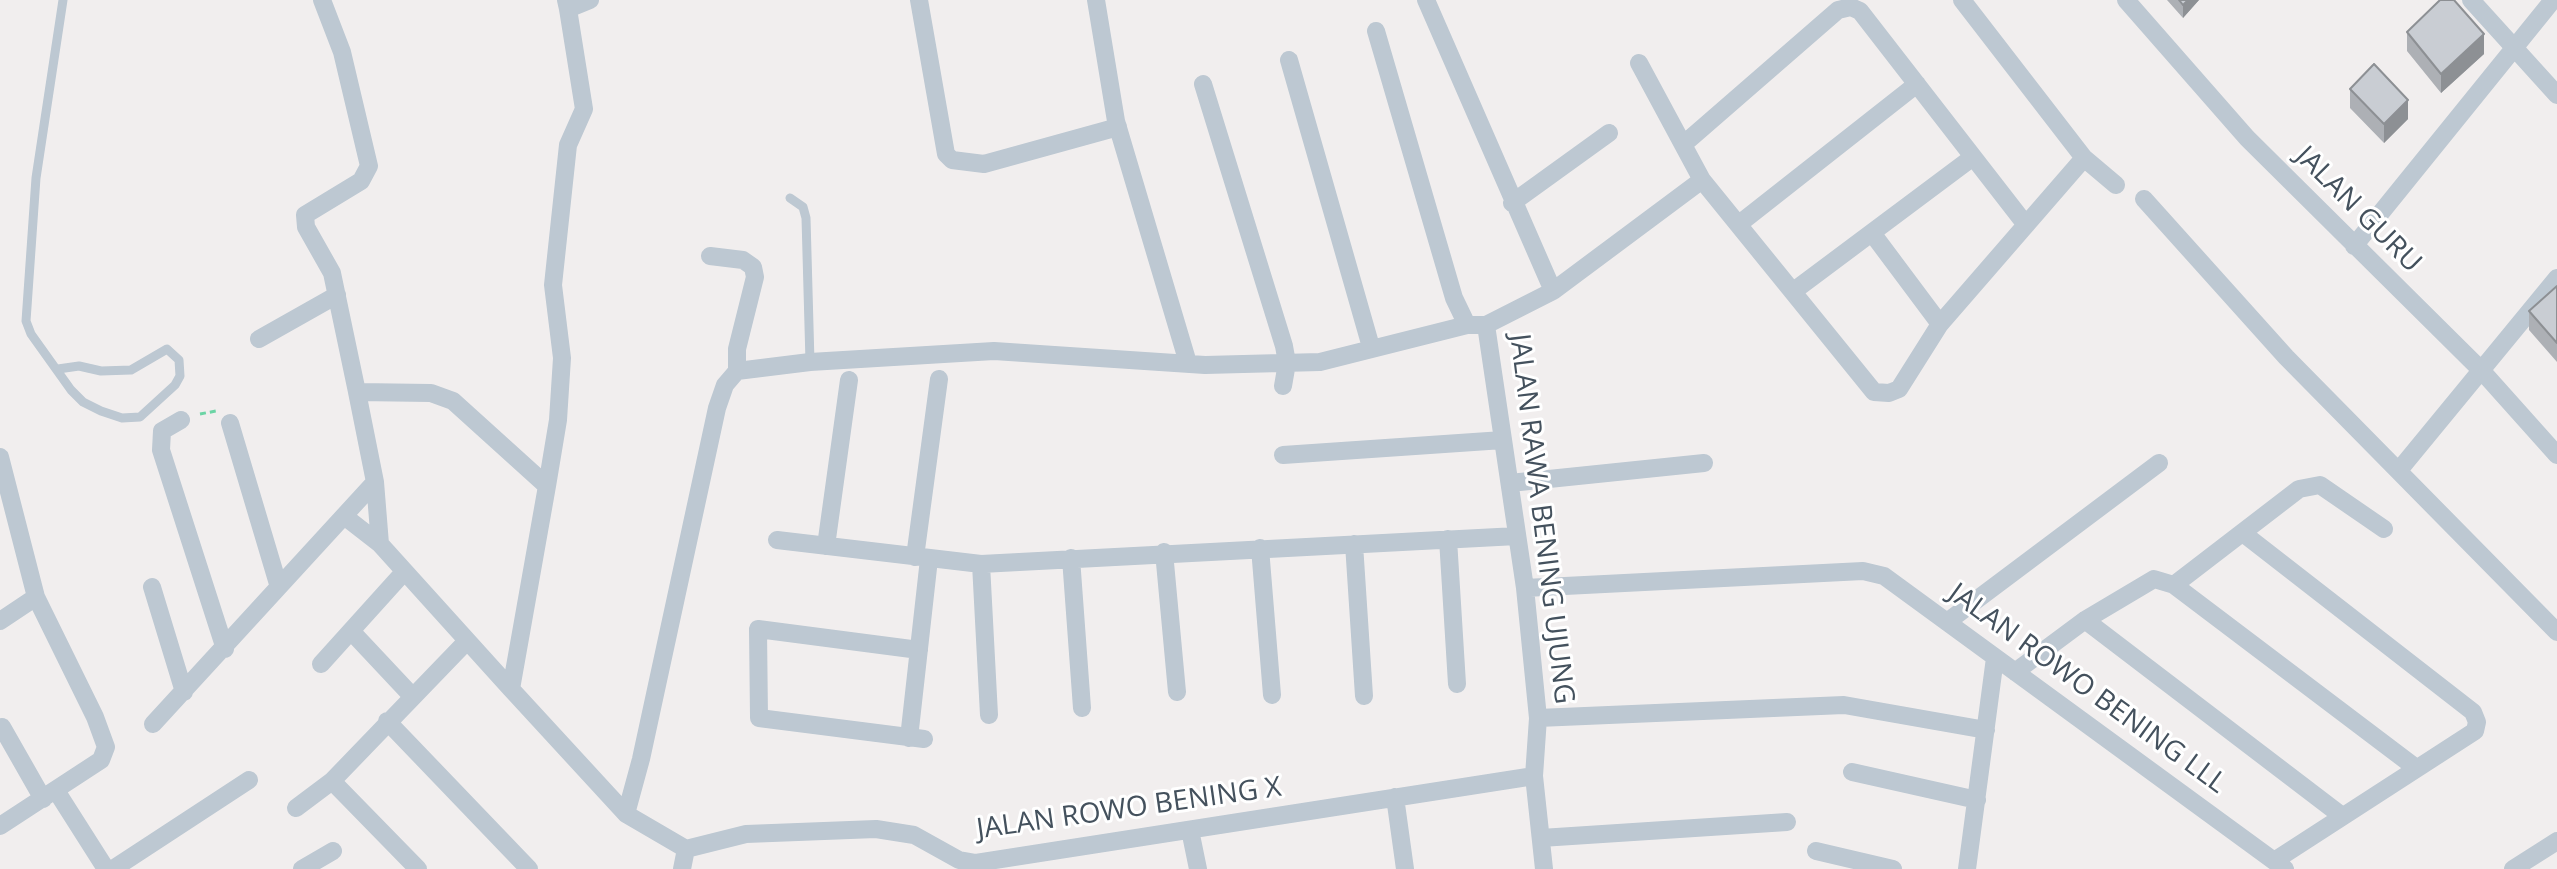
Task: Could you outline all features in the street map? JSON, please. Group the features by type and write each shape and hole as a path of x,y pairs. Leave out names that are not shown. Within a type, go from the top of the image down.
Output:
{"street":[{"path":"322,0 342,52 369,166 361,181 305,215 306,227 332,273 375,482 380,544"},
{"path":"511,689 547,486 561,372 553,285 568,145 584,109 567,5 590,0"},
{"path":"919,0 946,154 952,160 968,165 984,164 1118,127"},
{"path":"1096,0 1118,127 1188,363"},
{"path":"1426,0 1553,291"},
{"path":"1962,0 2084,158 2116,185"},
{"name":"JALAN GURU","path":"2126,0 2247,138 2481,370 2557,455"},
{"path":"2471,0 2557,95"},
{"path":"2354,246 2553,0"},
{"path":"1685,143 1838,10 1851,7 1860,11 2026,225"},
{"path":"1376,31 1454,298 1467,325"},
{"path":"1289,60 1371,347"},
{"path":"1639,63 1685,143 1702,180 1795,290 1874,392 1889,393 1899,389 1940,324 2084,158"},
{"path":"1203,84 1287,363 1283,386"},
{"path":"1739,224 1917,84"},
{"path":"1512,203 1609,133"},
{"path":"1795,290 1973,157"},
{"name":"JALAN RAWA BENING UJUNG","path":"1544,869 1534,776 1538,718 1525,588 1486,325 1553,291 1702,180"},
{"path":"2144,199 2286,357 2400,469 2557,632"},
{"path":"1872,233 1940,324"},
{"path":"626,814 717,408 725,385 737,371 737,349 755,277 753,267 743,260 710,256"},
{"path":"2400,469 2557,278"},
{"path":"259,339 337,295"},
{"path":"737,371 810,362 994,351 1188,363 1320,362 1467,325 1486,325"},
{"path":"919,650 758,629 759,718 916,738 919,650 922,558 939,379"},
{"path":"826,546 849,380"},
{"path":"357,392 431,393 453,401 547,486"},
{"path":"181,420 162,431 161,450 225,649"},
{"path":"230,423 278,584"},
{"path":"1283,455 1503,440"},
{"path":"0,457 36,597 95,717 106,747 101,760 0,826"},
{"path":"1510,483 1704,463"},
{"path":"1947,622 2159,463"},
{"path":"153,724 225,649 278,584 375,482"},
{"path":"2174,585 2299,489 2310,486 2320,485 2384,529"},
{"path":"0,512 17,527"},
{"path":"344,516 380,544 466,642 626,814 686,849 682,869"},
{"path":"2244,534 2473,712 2477,722 2475,731 2342,816 2280,865"},
{"path":"777,540 981,564 1164,552 1517,536"},
{"path":"1448,539 1457,684"},
{"path":"1354,544 1364,696"},
{"path":"1260,548 1272,695"},
{"path":"1164,552 1177,692"},
{"path":"1071,558 1082,708"},
{"path":"981,564 989,715"},
{"name":"JALAN ROWO BENING LLL","path":"1525,588 1863,571 1884,576 2280,865"},
{"path":"321,664 404,572"},
{"path":"2015,672 2085,620 2154,579 2174,585 2416,768"},
{"path":"152,587 184,692"},
{"path":"0,621 36,597"},
{"path":"2085,620 2342,816"},
{"path":"351,631 412,696"},
{"path":"296,808 332,781 466,642"},
{"path":"1967,869 1995,658"},
{"path":"1538,718 1844,705 1986,730"},
{"path":"387,721 529,869"},
{"path":"1,725 106,869"},
{"path":"1852,772 1977,800"},
{"name":"JALAN ROWO BENING X","path":"686,849 746,834 876,829 914,835 959,860 1007,865 1190,830 1534,776"},
{"path":"113,869 249,780"},
{"path":"332,781 418,869"},
{"path":"1395,797 1405,869"},
{"path":"1541,838 1787,822"},
{"path":"1190,830 1198,869"},
{"path":"2513,869 2557,841"},
{"path":"302,869 333,851"},
{"path":"1816,851 1893,869"}],"lane":[{"path":"58,369 79,366 101,371 131,370 167,349 179,360 180,368 175,385 150,411 140,417 122,418 83,402 31,334 26,321 36,178 63,0"},
{"path":"790,198 803,207 806,218 810,362"}],"path":[{"path":"181,420 218,411 224,413 230,423"}],"building":[{"path":"2440,0 2454,0 2484,34 2441,74 2407,32"},
{"path":"2374,64 2408,100 2384,124 2350,89"},
{"path":"2557,286 2557,343 2529,311"}]}
